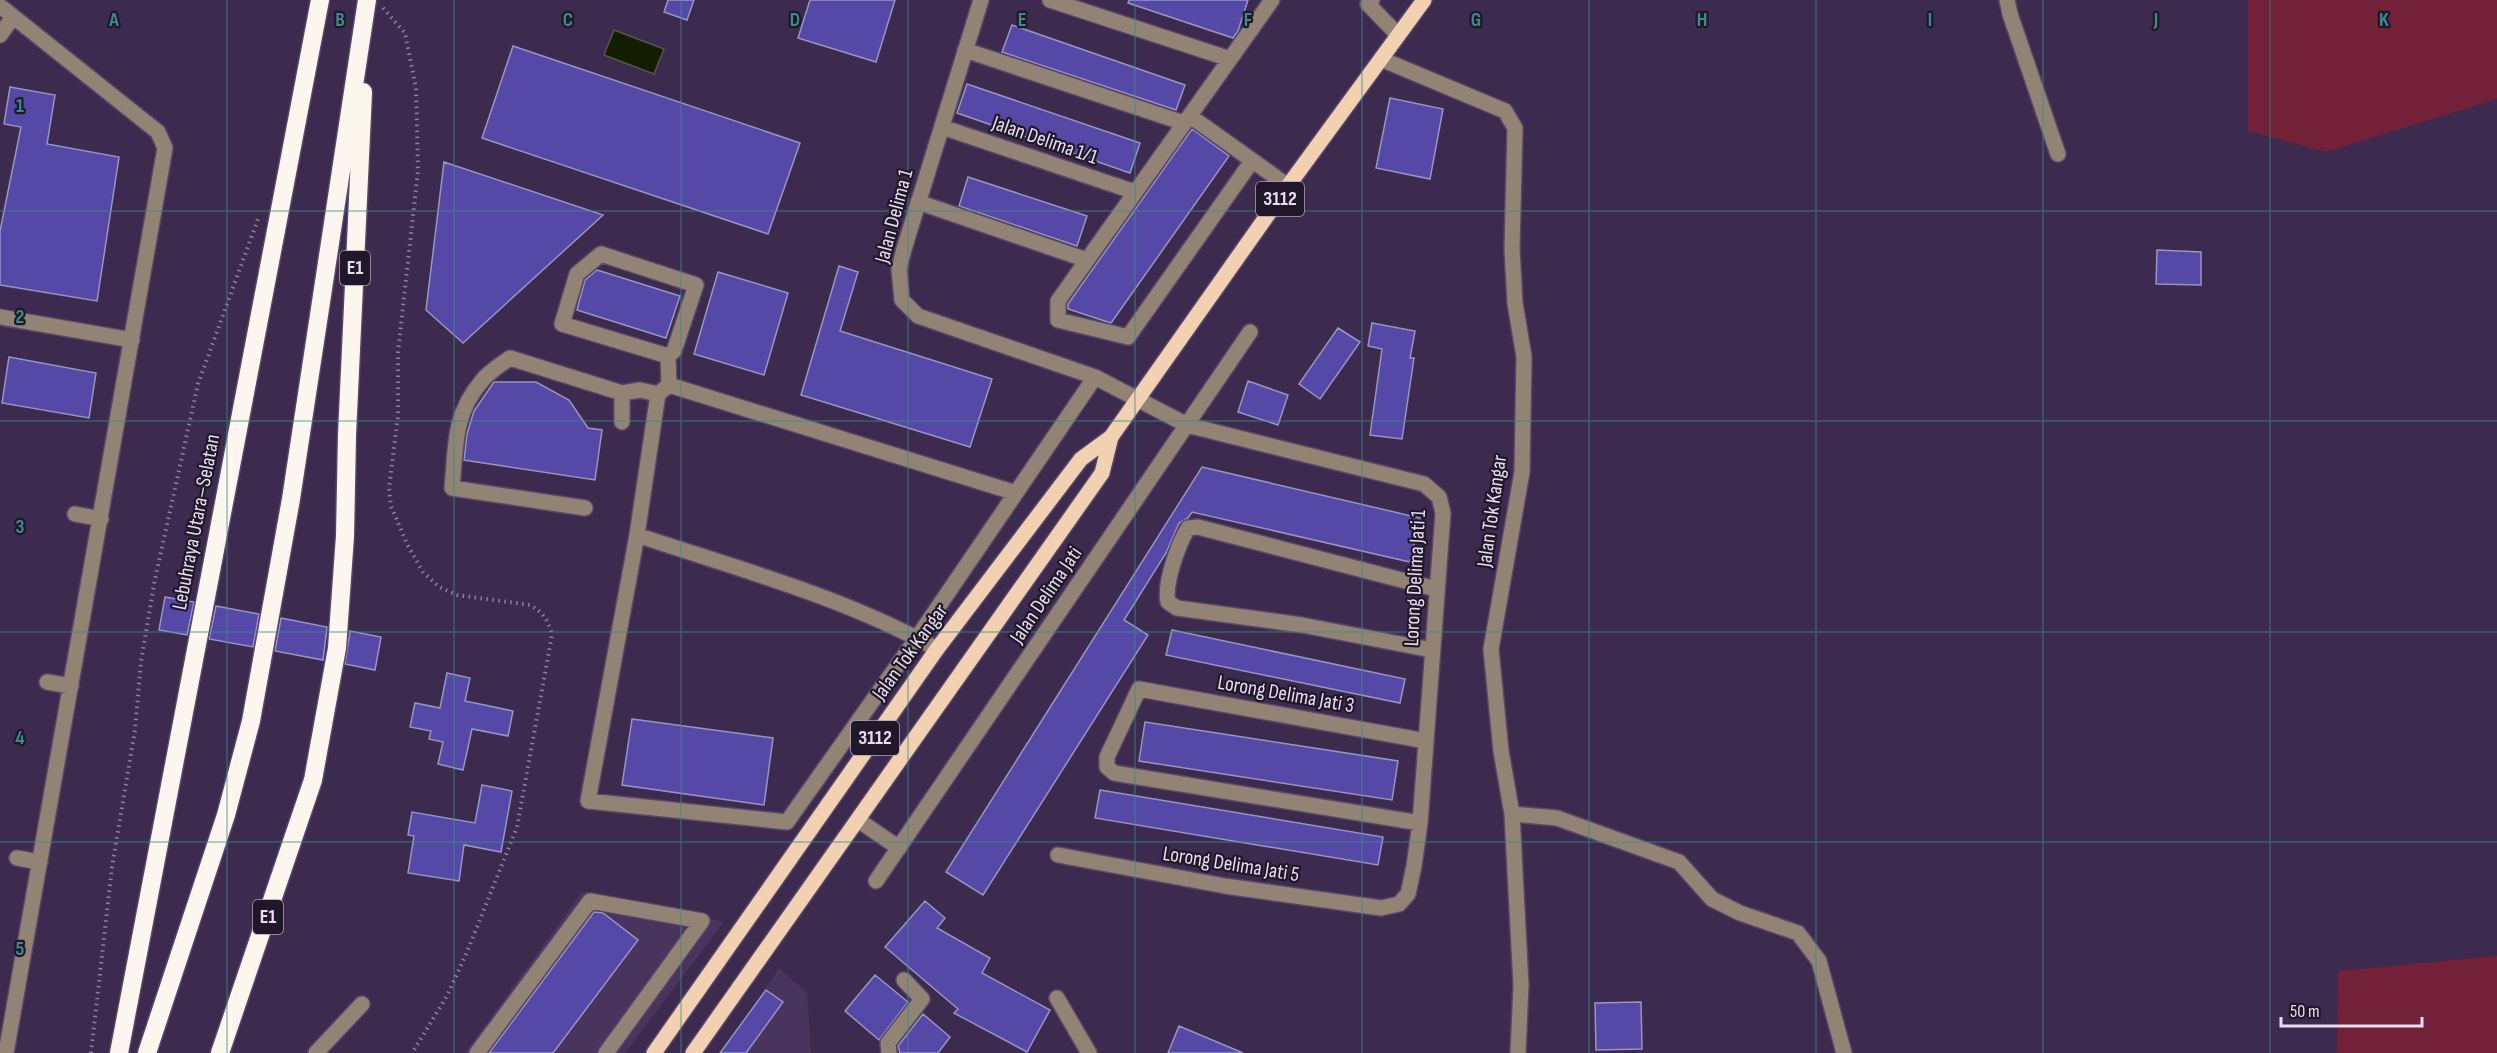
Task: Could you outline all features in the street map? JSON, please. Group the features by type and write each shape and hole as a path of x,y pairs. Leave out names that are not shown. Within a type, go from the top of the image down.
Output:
{"highway":[{"name":"Lebuhraya Utara–Selatan","path":"118,1053 320,0"},
{"path":"147,1053 226,815 251,721 291,499 372,2"},
{"name":"E1","path":"220,1053 313,780 337,648 345,536 347,435 372,2"}],"main road":[{"name":"Jalan Tok Kangar","path":"654,1053 937,649 1081,459 1111,437 1288,186 1424,0"},
{"name":"Jalan Tok Kangar","path":"693,1053 1102,473 1111,437"}],"street":[{"name":"Jalan Delima 1","path":"981,0 899,269 902,300 918,316 1095,377 1138,399"},
{"path":"1050,0 1230,59"},
{"path":"1252,160 1128,337 1058,320 1058,301 1272,0"},
{"path":"1372,0 1368,4 1398,35"},
{"path":"2007,0 2058,154"},
{"path":"0,6 158,132 165,148 40,862 5,1035 6,1053"},
{"path":"0,35 13,16"},
{"path":"965,50 1187,119 1288,186"},
{"name":"Jalan Tok Kangar","path":"1381,59 1504,111 1515,128 1512,249 1515,303 1524,357 1522,472 1491,649 1501,751 1512,814 1521,985 1518,1053"},
{"name":"Jalan Delima 1/1","path":"942,127 1135,192"},
{"path":"918,202 1087,260"},
{"path":"668,356 562,324 577,273 601,254 696,285 674,351 668,356 664,389 588,801 787,822 917,638 1095,377"},
{"path":"0,317 132,340"},
{"name":"Jalan Delima Jati","path":"876,881 1250,332"},
{"path":"585,508 452,488 462,407 482,380 510,358 622,393 664,389 1016,493"},
{"path":"622,393 622,422"},
{"name":"Lorong Delima Jati 1","path":"1138,399 1187,425 1424,484 1439,497 1443,513 1420,823 1408,894 1398,904"},
{"path":"75,514 101,519"},
{"path":"1432,650 1302,625 1177,608 1168,602 1166,591 1182,537 1188,528 1198,527 1436,589"},
{"path":"637,535 827,599 937,649"},
{"path":"46,682 71,686"},
{"name":"Lorong Delima Jati 3","path":"1420,823 1114,773 1107,767 1107,757 1139,688 1426,741"},
{"path":"1512,814 1557,818 1679,862 1712,899 1740,913 1798,933 1819,961 1844,1053"},
{"path":"858,820 899,848"},
{"name":"Lorong Delima Jati 5","path":"1058,855 1225,886 1381,908 1398,904"},
{"path":"17,858 40,862"},
{"path":"477,1053 590,901 702,921 606,1053"},
{"path":"889,1053 888,1043 922,999 903,980"},
{"path":"1057,998 1089,1053"},
{"path":"316,1053 362,1005"}],"path":[{"path":"372,2 405,33 416,88 418,170 398,352 398,416 389,488 390,506 423,572 439,587 457,595 530,605 540,610 549,622 552,635 517,827 447,996 412,1053"},
{"path":"91,1053 112,867 135,730 141,661 155,579 198,384 259,214"}],"shaded area":[{"path":"2248,0 2497,0 2497,99 2326,152 2248,131"},
{"path":"614,30 664,49 654,74 604,55"},
{"path":"582,892 724,922 625,1053 465,1053"},
{"path":"2497,956 2497,1053 2337,1053 2338,971"},
{"path":"779,968 807,993 811,1053 721,1053"}],"building":[{"path":"668,0 694,0 687,20 664,12"},
{"path":"810,0 895,0 876,62 798,38"},
{"path":"1129,0 1248,0 1238,31 1233,38 1128,3"},
{"path":"1012,25 1185,85 1176,110 1002,52"},
{"path":"513,46 800,143 768,234 482,138"},
{"path":"967,84 1140,143 1130,173 957,113"},
{"path":"10,87 55,95 47,144 119,157 97,301 0,285 0,231 21,127 4,124"},
{"path":"1390,98 1443,109 1430,179 1376,168"},
{"path":"1192,129 1229,156 1111,323 1068,309 1068,304"},
{"path":"444,162 603,215 463,343 426,310"},
{"path":"968,177 1087,216 1077,246 959,206"},
{"path":"2157,250 2201,252 2201,285 2156,284"},
{"path":"839,266 858,272 840,331 992,379 970,447 801,395"},
{"path":"597,270 680,296 666,338 577,310 585,280"},
{"path":"718,272 788,293 764,375 694,354"},
{"path":"1372,323 1415,331 1410,358 1414,358 1402,439 1370,435 1382,349 1368,346"},
{"path":"1338,328 1360,342 1320,399 1299,384"},
{"path":"9,357 96,373 89,418 2,403"},
{"path":"1248,381 1288,395 1278,425 1238,412"},
{"path":"494,382 536,382 569,400 588,428 602,430 595,480 464,460 467,434 474,411"},
{"path":"1202,467 1420,518 1410,562 1192,512 1188,518 1179,523 1166,553 1124,620 1148,635 983,895 946,872"},
{"path":"165,597 194,602 187,635 159,630"},
{"path":"216,606 259,614 253,647 209,639"},
{"path":"281,618 327,627 323,660 275,651"},
{"path":"1172,630 1405,679 1400,703 1166,655"},
{"path":"350,631 381,637 375,670 345,664"},
{"path":"447,673 470,678 465,701 513,711 508,736 472,729 463,770 438,764 443,742 429,739 431,731 410,727 415,703 440,708"},
{"path":"632,719 773,738 764,805 622,785"},
{"path":"1145,722 1398,761 1392,800 1139,761"},
{"path":"482,785 512,791 501,852 464,845 459,881 408,873 414,836 408,835 412,812 475,823"},
{"path":"1100,790 1383,837 1378,865 1095,818"},
{"path":"925,901 945,918 937,928 990,958 982,973 1050,1010 1027,1052 954,1013 958,1009 885,947"},
{"path":"594,912 603,913 638,940 553,1053 489,1053"},
{"path":"875,975 908,1002 879,1040 845,1011"},
{"path":"766,990 783,1002 746,1053 720,1053"},
{"path":"1641,1002 1642,1049 1596,1050 1595,1003"},
{"path":"923,1014 950,1037 938,1053 900,1053 898,1046"},
{"path":"1179,1026 1243,1053 1168,1053"}]}
